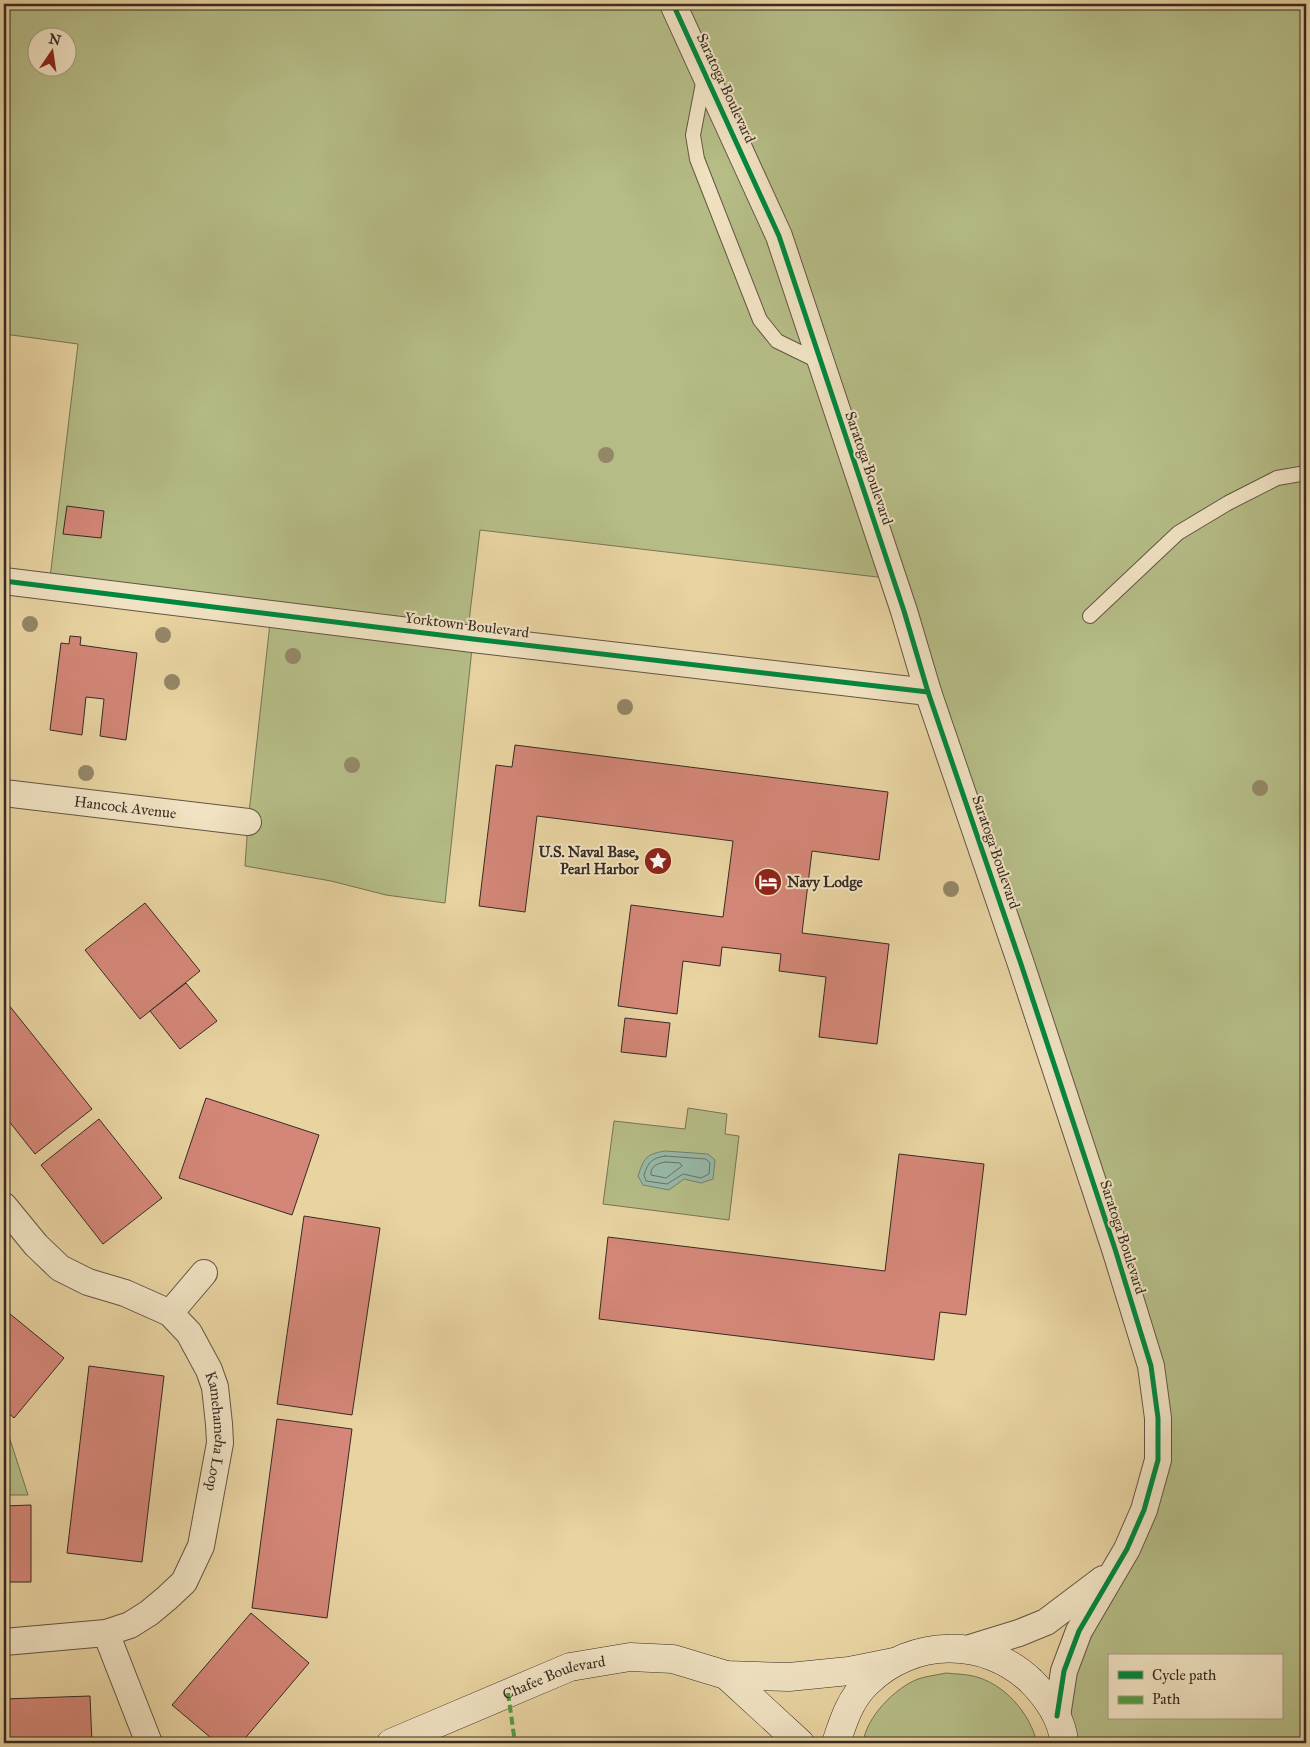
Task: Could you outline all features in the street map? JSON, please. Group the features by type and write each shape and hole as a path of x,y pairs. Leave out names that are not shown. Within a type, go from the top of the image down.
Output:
{"street":[{"name":"Saratoga Boulevard","path":"673,4 780,236 820,362 904,611 928,692 1021,964 1152,1366 1158,1418 1158,1460 1144,1510 1127,1549 1079,1631 1064,1671 1063,1735"},
{"name":"Yorktown Boulevard","path":"4,581 473,639 928,692"},
{"name":"Hancock Avenue","path":"4,793 248,822"},
{"name":"Kamehameha Loop","path":"4,1206 36,1245 60,1268 88,1282 125,1293 170,1313 189,1332 209,1370 215,1387 220,1443 200,1546 184,1582 149,1613 130,1625 106,1633 4,1642"},
{"path":"170,1313 204,1273"},
{"name":"Saratoga Boulevard","path":"967,1649 1019,1633 1046,1622 1112,1573"},
{"path":"106,1633 149,1743"},
{"path":"836,1743 846,1712 866,1683 894,1662 917,1652 942,1648 967,1649 995,1656 1020,1671 1042,1691 1063,1735"},
{"name":"Chafee Boulevard","path":"391,1743 570,1667 630,1657 673,1659 726,1675 789,1677 849,1671 894,1662"},
{"name":"Chafee Boulevard","path":"726,1675 800,1743"}],"lane":[{"path":"705,73 693,135 697,159 760,320 777,342 820,362"},
{"path":"1090,616 1178,532 1228,503 1277,478 1306,473"}],"green space":[{"path":"4,4 1306,4 1306,1743 1069,1743 1057,1716 1112,1573 1158,1418 890,571 877,577 480,530 467,638 473,639 445,903 386,895 331,881 245,866 248,822 271,614 49,586 78,344 4,334"},
{"path":"688,1108 727,1114 725,1134 739,1136 729,1220 603,1204 614,1121 685,1129"},
{"path":"4,1422 5,1424 28,1495 4,1495"},
{"path":"946,1673 970,1675 995,1685 1005,1692 1022,1710 1034,1732 1037,1743 863,1743 870,1723 891,1696 918,1679"}],"water":[{"path":"665,1151 708,1154 715,1160 713,1179 701,1183 684,1179 669,1190 643,1185 638,1176 644,1161 650,1155"}],"building":[{"path":"67,506 104,511 101,538 63,534"},
{"path":"70,636 81,637 80,645 137,653 126,740 100,736 104,699 86,697 82,735 50,730 61,643 69,644"},
{"name":"Navy Lodge","path":"515,745 888,792 879,860 812,851 802,933 889,944 877,1044 819,1037 826,977 779,971 781,954 722,947 720,966 683,961 677,1014 618,1006 631,905 723,917 733,841 537,816 525,912 479,906 496,765 512,767"},
{"path":"145,903 200,971 140,1019 85,950"},
{"path":"186,983 217,1021 180,1049 150,1011"},
{"path":"4,999 92,1109 35,1154 4,1115"},
{"path":"625,1018 670,1023 666,1057 621,1052"},
{"path":"206,1098 319,1135 292,1215 179,1178"},
{"path":"99,1119 162,1198 103,1244 41,1165"},
{"path":"899,1154 984,1164 966,1315 940,1312 934,1360 599,1319 608,1237 885,1271"},
{"path":"304,1216 380,1228 352,1415 277,1404"},
{"path":"4,1309 64,1358 14,1418 4,1409"},
{"path":"89,1366 164,1376 142,1562 67,1553"},
{"path":"277,1419 352,1429 327,1618 252,1608"},
{"path":"31,1505 31,1582 4,1582 4,1506"},
{"path":"251,1613 309,1663 241,1743 217,1743 172,1705"},
{"path":"90,1696 92,1743 4,1743 4,1699"}],"marked path":[{"path":"508,1693 515,1743"}],"cycle path":[{"path":"673,4 779,236 904,611 928,692 1021,964 1115,1249 1151,1366 1158,1418 1158,1460 1144,1510 1127,1549 1079,1631 1064,1671 1057,1716"},
{"path":"4,581 473,639 928,692"}],"place":[{"name":"U.S. Naval Base, Pearl Harbor","path":"658,861"},
{"name":"Navy Lodge","path":"768,882"}]}
